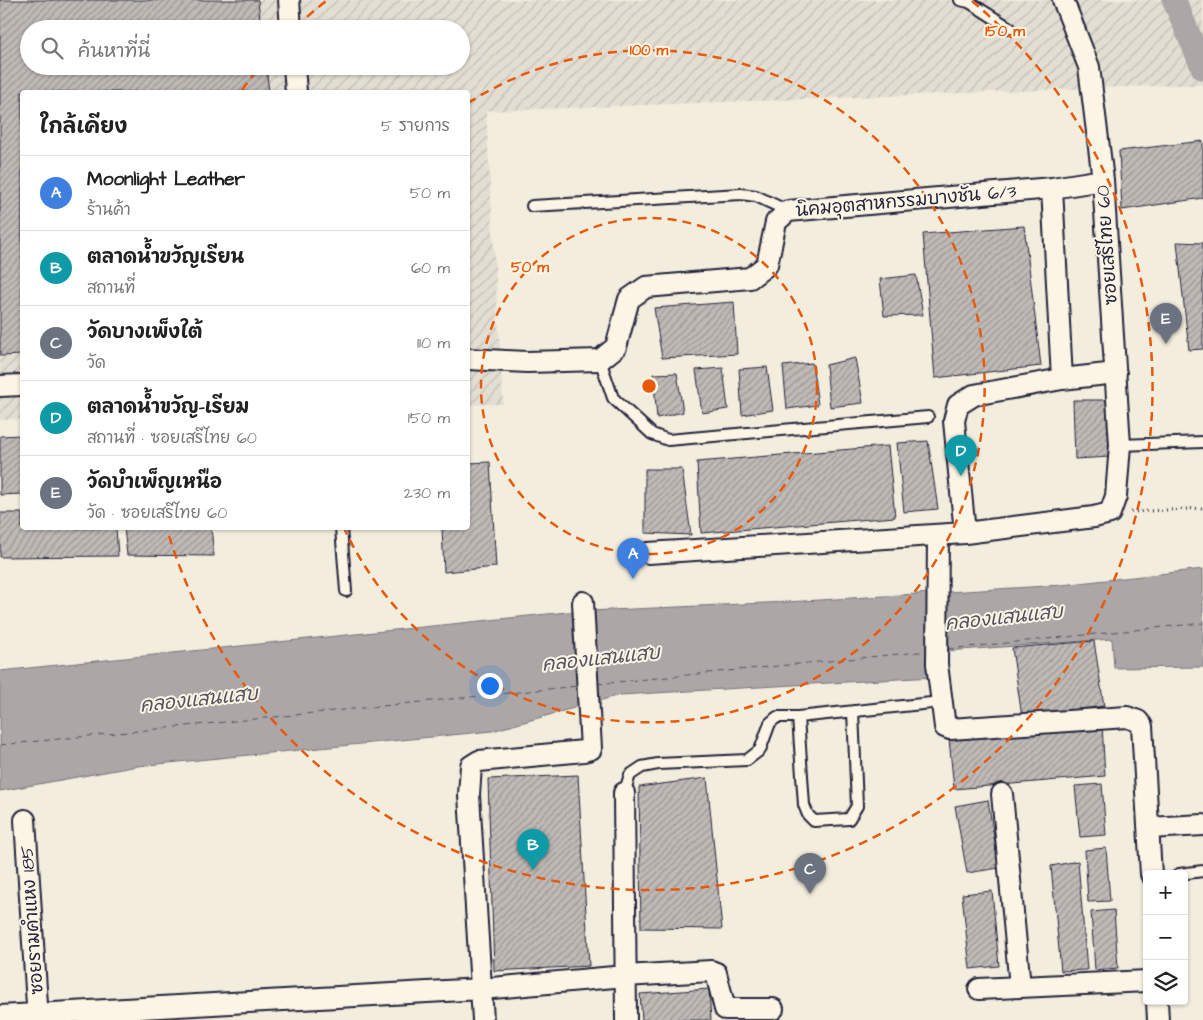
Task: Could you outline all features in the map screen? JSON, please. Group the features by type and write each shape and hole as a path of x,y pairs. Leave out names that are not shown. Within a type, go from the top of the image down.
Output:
{"street":[{"path":"289,0 290,20"},
{"name":"ซอยเสรีไทย 60","path":"1063,0 1089,67 1103,180 1120,445 1113,505"},
{"path":"295,75 296,90"},
{"name":"นิคมอุตสาหกรรมบางชัน 6/3","path":"600,360 616,347 629,299 646,287 750,278 767,265 776,222 788,211 1052,188 1103,180"},
{"path":"1052,188 1062,379"},
{"path":"470,359 527,362 600,360"},
{"path":"965,533 954,421 958,405 974,395 1062,379 1116,373"},
{"path":"0,386 20,385"},
{"path":"648,553 965,533 1094,517 1113,505"},
{"path":"938,535 937,664 944,725 950,729 1127,717 1138,721 1142,726 1151,870"},
{"path":"483,1020 469,795 471,766 479,761 591,749 583,604"},
{"path":"624,792 626,1020"},
{"path":"1002,794 1020,987"},
{"name":"ซอยรามคำแหง 185","path":"25,820 38,1017"},
{"path":"1149,828 1203,825"},
{"path":"0,1016 38,1017 481,989 625,976 714,971 725,1009 773,1009"},
{"path":"979,989 1143,981"},
{"path":"1157,1005 1158,1020"}],"lane":[{"path":"960,0 969,2 1010,28"},
{"path":"532,206 741,194 756,196 788,211"},
{"path":"600,360 613,398 652,434 668,440 928,417"},
{"path":"1120,445 1203,442"},
{"path":"341,530 346,591"},
{"path":"624,792 630,775 642,767 658,764 747,760 760,750 770,723 777,717 853,712 941,702"},
{"path":"798,717 804,806 808,815 814,821 849,819 857,806 853,712"},
{"path":"1188,873 1203,871"}],"path":[{"path":"1113,505 1203,508"}],"shaded area":[{"path":"0,0 1203,0 1203,85 486,111 503,404 470,405 470,90 20,90 20,419 0,420"}],"water":[{"name":"คลองแสนแสบ","path":"1203,569 1203,667 1114,668 1112,639 933,652 933,677 620,695 492,731 138,766 0,791 0,671 567,612 787,602 1062,585"}],"building":[{"path":"0,0 258,0 260,20 20,20 20,75 267,75 269,90 20,90 20,355 0,356"},
{"path":"1203,141 1203,198 1122,210 1119,151"},
{"path":"1024,226 1041,366 935,378 923,234"},
{"path":"1177,242 1203,243 1203,349 1189,350"},
{"path":"916,275 923,315 884,316 880,279"},
{"path":"734,302 737,354 662,358 654,308"},
{"path":"855,358 863,403 830,407 826,365"},
{"path":"812,363 818,405 787,409 783,366"},
{"path":"767,367 773,410 742,415 739,369"},
{"path":"723,368 728,409 702,413 696,370"},
{"path":"677,373 683,412 657,418 653,374"},
{"path":"1073,400 1107,400 1110,457 1075,459"},
{"path":"20,435 20,494 0,495 0,436"},
{"path":"928,441 938,509 904,512 897,443"},
{"path":"888,446 895,517 701,533 697,462"},
{"path":"490,462 496,567 444,572 442,530 470,530 470,463"},
{"path":"645,469 682,469 691,535 645,533"},
{"path":"0,513 20,513 20,530 116,530 118,556 0,557"},
{"path":"124,530 211,530 214,556 127,555"},
{"path":"1094,641 1104,706 1022,717 1012,648"},
{"path":"1102,725 1105,776 954,789 949,739"},
{"path":"578,775 589,966 494,971 488,779"},
{"path":"707,778 722,929 641,928 639,787"},
{"path":"1102,784 1106,835 1080,837 1075,786"},
{"path":"988,800 999,868 967,873 955,806"},
{"path":"1106,848 1110,901 1088,902 1085,850"},
{"path":"1078,861 1087,970 1061,971 1051,866"},
{"path":"992,891 999,966 970,969 962,894"},
{"path":"1114,910 1118,968 1095,970 1091,912"},
{"path":"709,989 711,1020 642,1020 640,994"}],"waterway":[{"path":"1174,0 1203,68"}],"ferry route":[{"path":"948,649 1203,623"},
{"path":"597,684 929,651"},
{"path":"0,745 578,686"}],"place":[{"name":"วัดบำเพ็ญเหนือ","path":"1166,344"},
{"name":"ตลาดน้ำขวัญ-เรียม","path":"961,476"},
{"name":"Moonlight Leather","path":"633,579"},
{"name":"ตลาดน้ำขวัญเรียน","path":"533,870"},
{"name":"วัดบางเพ็งใต้","path":"810,894"}]}
